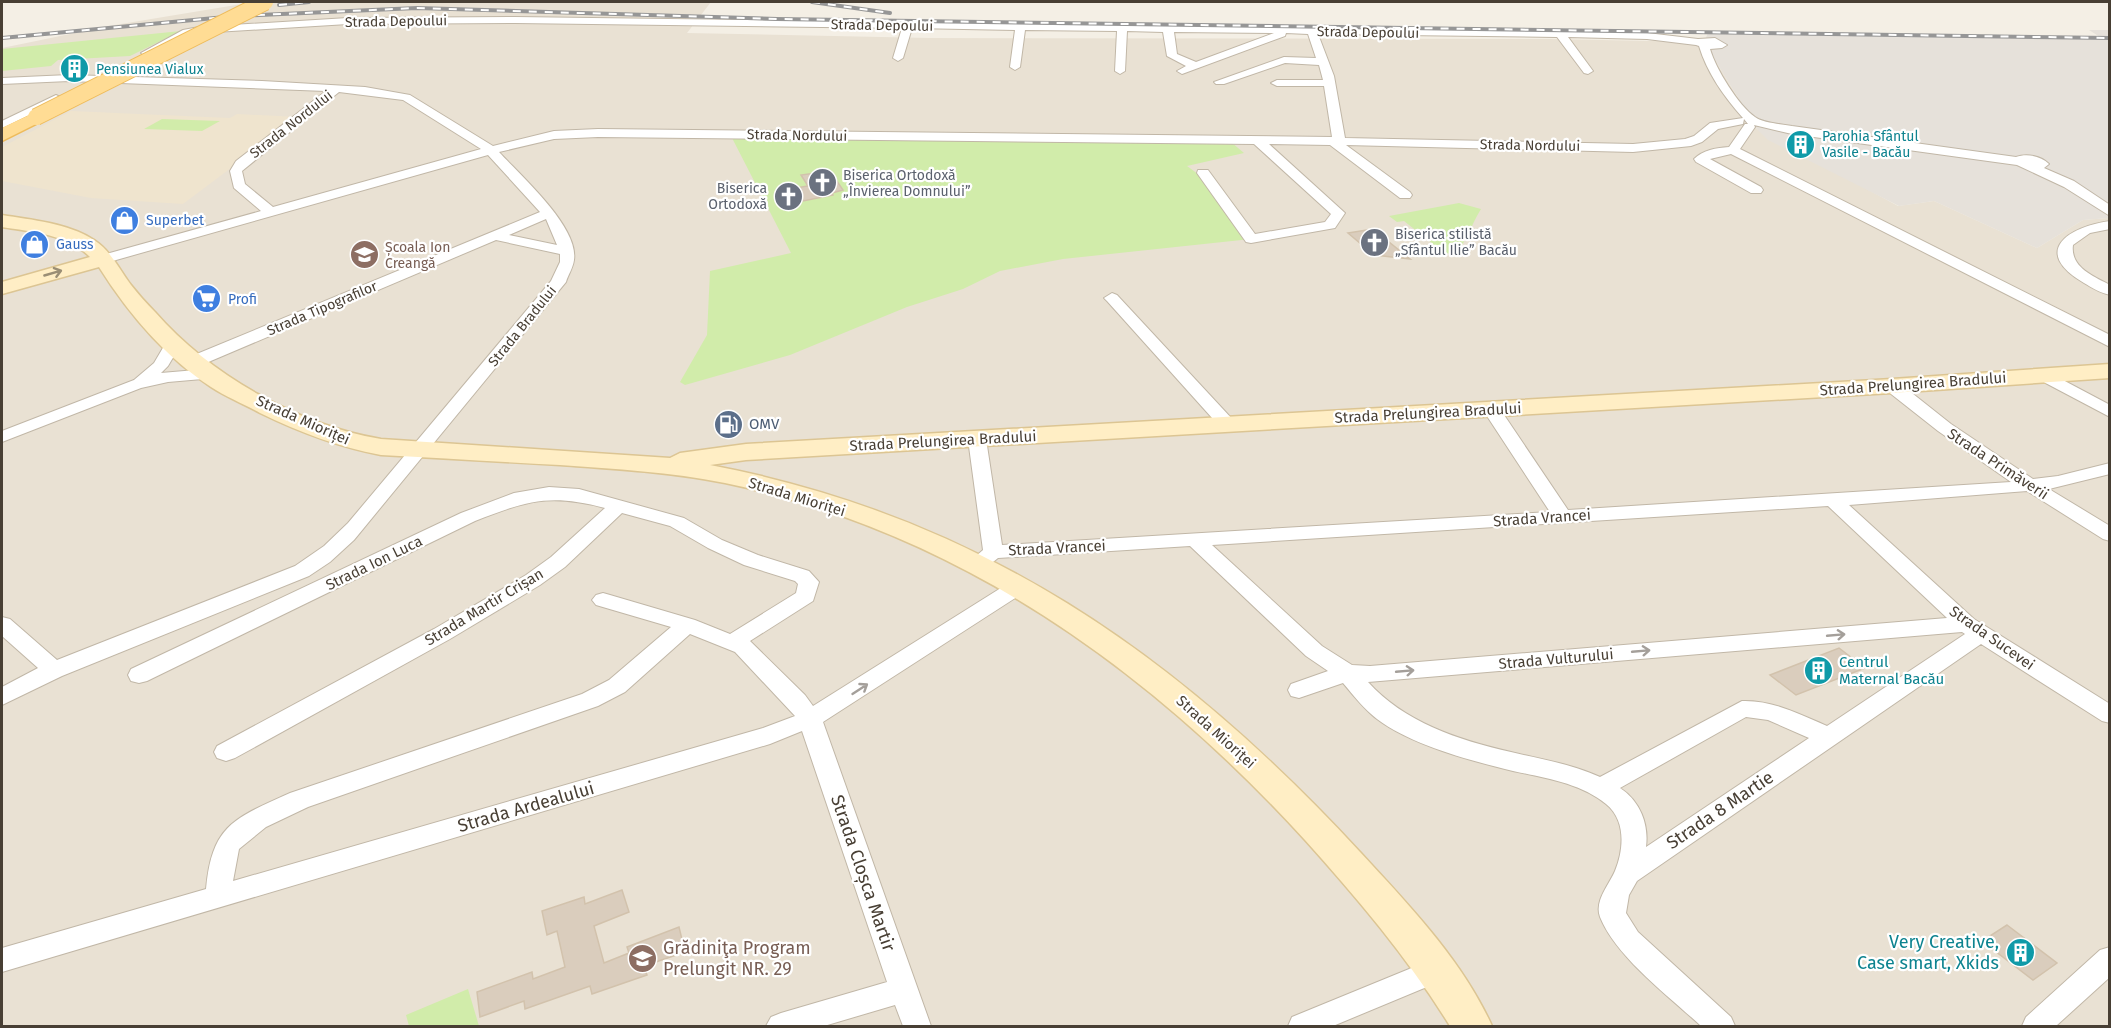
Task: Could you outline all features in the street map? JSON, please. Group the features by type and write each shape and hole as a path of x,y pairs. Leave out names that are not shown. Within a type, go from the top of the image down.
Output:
{"main road":[{"path":"2,135 265,2"},
{"name":"Strada Mioriței","path":"2,221 59,233 86,243 104,259 128,295 173,344 201,368 222,384 334,437 357,444 663,464 726,476 844,510 897,530 985,558 1019,586 1114,647 1190,706 1305,816 1381,900 1436,970 1472,1026"},
{"name":"Strada Nordului","path":"2,288 104,259"},
{"name":"Strada Prelungirea Bradului","path":"663,464 709,455 746,452 1492,410 2109,371"},
{"path":"726,476 731,462 746,452"}],"street":[{"name":"Strada Depoului","path":"2,125 182,34 199,30 386,21 1560,34 1680,39 1706,46 1726,90 1747,122"},
{"path":"898,58 908,26"},
{"path":"1015,67 1020,27"},
{"path":"1120,71 1122,28"},
{"path":"1168,29 1172,56 1196,66"},
{"path":"1182,71 1290,31"},
{"path":"1312,31 1329,83 1336,141 1406,195"},
{"path":"1560,34 1588,71"},
{"path":"1223,56 1260,69"},
{"path":"1220,82 1284,60 1323,62"},
{"path":"2,82 90,82 104,85 131,80 378,91 405,97 422,105 491,150 556,222 567,250"},
{"path":"1277,83 1329,83"},
{"name":"Strada Nordului","path":"271,212 239,185 235,176 236,171 241,164 336,89"},
{"path":"1733,150 1747,122"},
{"name":"Strada Nordului","path":"104,259 491,150 554,135 598,133 1665,147 1694,141 1710,127 1747,122 2030,164 2069,184 2109,212"},
{"path":"1203,172 1251,238 1330,225 1338,213 1258,141"},
{"path":"1756,190 1700,159 1716,152 1733,150 2109,342"},
{"name":"Strada Tipografilor","path":"2,436 136,384 201,368 549,213"},
{"path":"2109,225 2075,234 2067,241 2064,252 2068,262 2085,278 2109,291"},
{"path":"495,236 567,250"},
{"name":"Strada Bradului","path":"420,449 558,282 567,262 567,250"},
{"path":"1112,298 1228,425"},
{"name":"Strada Tipografilor","path":"136,384 160,366 173,344"},
{"path":"2044,375 2109,412"},
{"name":"Strada Primăverii","path":"1892,386 1953,436 2109,535"},
{"path":"1492,410 1563,517"},
{"path":"977,439 985,558"},
{"name":"Strada Ion Luca","path":"2,697 54,670 302,571 326,557 346,538 420,449"},
{"name":"Strada Vrancei","path":"985,558 1195,540 2032,486 2059,482 2109,468"},
{"name":"Strada Ion Luca","path":"139,675 460,521 520,497 549,493 579,495 618,506"},
{"name":"Strada Sucevei","path":"1832,499 1973,629 2109,715"},
{"path":"618,506 677,522 715,544 751,560 802,576 809,582 806,596 733,642"},
{"name":"Strada Martir Crișan","path":"226,752 452,628 533,580 558,562 618,506"},
{"path":"1195,540 1314,651 1347,673 1385,713 1407,725 1491,756 1548,770 1602,787 1618,798 1630,813 1635,836 1628,873"},
{"name":"Strada Ardealului","path":"2,960 719,751 810,719 1019,586"},
{"path":"603,600 687,625 733,642 751,655 797,701 810,719"},
{"path":"2,624 54,670"},
{"path":"218,897 225,848 234,836 257,819 310,796 590,699 617,686 687,625"},
{"name":"Strada Vulturului","path":"1347,673 1382,673 1973,629"},
{"name":"Strada 8 Martie","path":"1721,1026 1628,940 1612,914 1616,893 1628,873 1828,737 1973,629"},
{"path":"1299,690 1347,673"},
{"path":"1602,787 1742,709 1750,708 1777,716 1828,737"},
{"name":"Strada Cloșca Martir","path":"810,719 917,1026"},
{"path":"2036,1026 2109,959"},
{"path":"1302,1026 1436,970"},
{"path":"787,1025 904,990"}],"shaded area":[{"path":"254,2 711,2 687,33 929,38 1550,39 1704,42 1757,129 1898,206 1934,201 2037,248 2083,220 2109,218 2109,1026 2,1026 2,48 109,26"},
{"path":"2089,30 2109,30 2109,218 2083,220 2037,248 1934,201 1899,206 1768,140 1757,129 1704,42 1708,33 2100,37"},
{"path":"71,111 230,118 237,114 299,117 183,204 91,198 2,181 2,147"}],"green space":[{"path":"181,31 130,56 58,60 51,66 2,71 2,49"},
{"path":"162,119 220,121 202,131 144,129"},
{"path":"731,136 1231,142 1244,153 1187,166 1198,174 1251,239 1063,259 1000,271 963,289 907,307 790,355 685,385 680,382 707,335 710,271 791,253"},
{"path":"1459,203 1481,209 1466,239 1454,255 1443,252 1404,221 1397,222 1389,216"},
{"path":"468,989 479,1026 409,1026 406,1015"}],"building":[{"path":"830,171 843,190 832,193 833,195 783,205 776,191 808,186 801,175"},
{"name":"Biserica stilistă „Sfântul Ilie” Bacău","path":"1373,229 1410,259 1374,255 1348,233"},
{"name":"Centrul Maternal Bacău","path":"1839,648 1865,668 1796,695 1770,675"},
{"name":"Grădiniţa Program Prelungit NR. 29","path":"622,890 629,912 594,926 604,963 629,953 627,947 679,927 685,952 644,966 647,975 592,994 590,986 525,1009 524,1001 480,1017 477,992 532,972 533,979 565,967 557,931 547,935 542,911 584,897 585,904"},
{"name":"Very Creative, Case smart, Xkids","path":"2007,925 2057,963 2033,980 1982,941"}],"railway":[{"path":"279,5 309,2"},
{"path":"812,2 890,13"},
{"path":"2,38 236,16 417,8 777,19 2110,38"}],"place":[{"name":"Pensiunea Vialux","path":"75,69"},
{"name":"Parohia Sfântul Vasile - Bacău","path":"1801,144"},
{"name":"Biserica Ortodoxă „Învierea Domnului”","path":"822,183"},
{"name":"Biserica Ortodoxă","path":"788,196"},
{"name":"Superbet","path":"125,220"},
{"name":"Biserica stilistă „Sfântul Ilie” Bacău","path":"1374,242"},
{"name":"Gauss","path":"35,244"},
{"name":"Școala Ion Creangă","path":"364,255"},
{"name":"Profi","path":"207,299"},
{"name":"OMV","path":"728,424"},
{"name":"Centrul Maternal Bacău","path":"1818,671"},
{"name":"Very Creative, Case smart, Xkids","path":"2020,952"},
{"name":"Grădiniţa Program Prelungit NR. 29","path":"642,958"}]}
